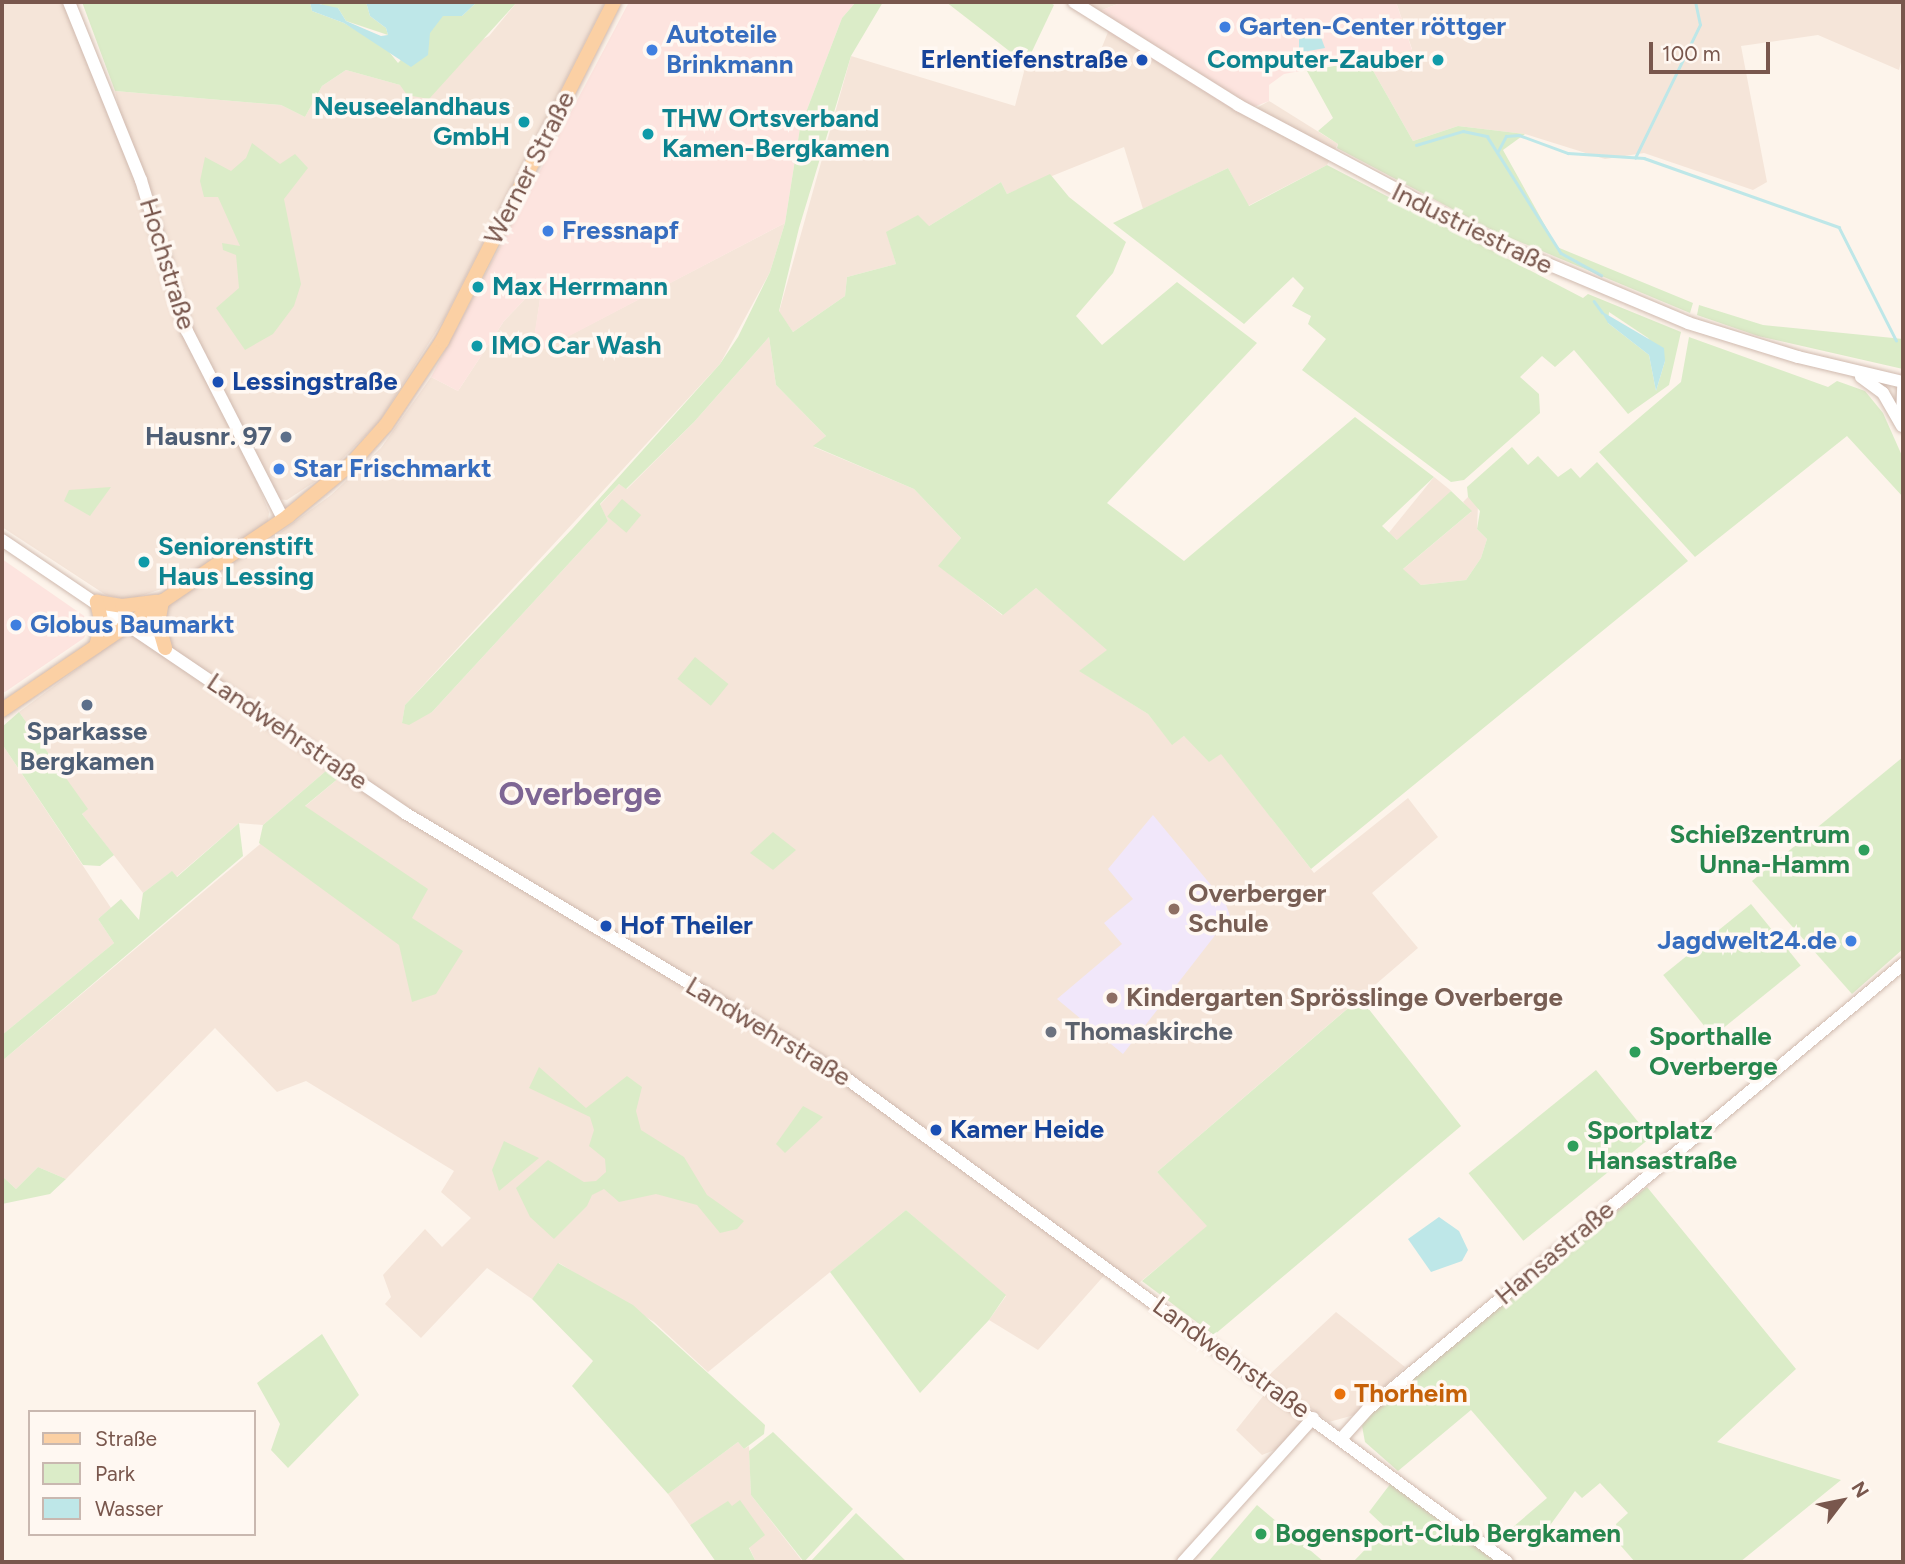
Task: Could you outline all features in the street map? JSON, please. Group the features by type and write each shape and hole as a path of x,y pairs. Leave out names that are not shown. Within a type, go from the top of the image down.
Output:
{"main road":[{"name":"Werner Straße","path":"2,710 283,519 352,463 416,383 614,2"},
{"path":"96,646 102,624 97,602 122,606 162,601 158,623 165,648"}],"street":[{"name":"Hochstraße","path":"69,2 141,180 187,331 283,519"},
{"name":"Industriestraße","path":"1074,2 1238,105 1498,243 1688,323 1903,384"},
{"path":"1850,371 1877,387 1903,428"},
{"path":"1903,384 1903,428"},
{"name":"Landwehrstraße","path":"2,540 131,623 405,813 822,1061 1507,1562"},
{"name":"Hansastraße","path":"1340,1438 1368,1409 1903,964"},
{"path":"1183,1562 1312,1418"}],"shaded area":[{"path":"2,2 68,2 124,131 115,91 281,105 305,117 322,86 346,70 400,85 489,36 517,2 605,2 444,319 379,422 328,473 287,500 275,499 248,460 269,512 268,522 180,583 128,600 106,595 2,527"},
{"path":"629,2 856,2 842,18 800,128 785,223 531,356 540,299 532,292 504,321 458,391 431,377"},
{"path":"1067,2 1123,2 1102,10 1253,110 1269,101 1338,144 1327,165 1248,206 1228,168 1143,209 1124,147 1007,194 1001,182 929,226 887,233 896,264 847,277 845,296 793,332 779,312 851,56 1015,106 1026,64 1100,52 1108,32"},
{"path":"1123,2 1396,2 1412,50 1284,74 1269,85 1269,101 1238,113 1108,32 1102,10"},
{"path":"1396,2 1903,2 1903,54 1899,70 1818,35 1741,46 1767,182 1753,190 1644,153 1605,159 1525,134 1458,126 1413,141 1367,60 1412,49"},
{"path":"785,223 770,272 720,364 405,705 402,723 432,712 608,521 600,505 619,484 627,489 694,422 769,337 776,385 826,436 814,447 914,489 961,538 939,566 1002,615 1036,588 1108,650 1080,671 1148,714 1172,744 1184,736 1221,753 1314,873 1408,798 1438,837 1372,893 1418,948 1157,1172 1208,1226 1134,1287 783,1038 1109,1270 1038,1350 989,1320 1006,1296 906,1210 708,1372 654,1322 559,1263 532,1299 487,1268 421,1338 385,1304 391,1297 383,1275 425,1229 442,1247 471,1218 441,1192 454,1171 306,1081 277,1092 215,1028 66,1179 38,1167 16,1189 2,1176 2,1061 346,772 334,764 263,825 239,823 176,877 171,872 143,893 82,814 87,809 19,712 213,568 259,548 331,495 381,448 431,377 458,391 504,321 532,292 540,299 532,355"},
{"path":"1434,477 1451,491 1406,547 1389,533"},
{"path":"1468,497 1478,505 1477,529 1487,539 1481,558 1466,580 1421,585 1402,570 1471,512 1463,502"},
{"path":"2,559 87,618 89,627 84,638 5,692 2,691"},
{"path":"2,744 111,908 98,919 114,943 2,1035"},
{"name":"Overberger Schule","path":"1153,815 1225,902 1230,916 1123,1054 1057,999 1122,944 1104,923 1133,899 1108,869"},
{"path":"1336,1312 1405,1367 1354,1415 1329,1422 1268,1376"},
{"path":"1268,1390 1306,1418 1279,1448 1262,1455 1236,1430"},
{"path":"738,1442 744,1449 749,1446 751,1495 803,1562 756,1562 728,1502 690,1525 668,1494"}],"green space":[{"path":"82,2 310,2 312,11 344,23 386,48 398,63 443,15 462,16 477,2 517,2 429,99 407,95 400,85 346,70 322,86 305,117 281,105 115,91"},
{"path":"319,2 366,2 370,16 386,28 388,35 346,21 338,8 325,8"},
{"path":"856,2 883,2 851,56 799,228 779,311 793,332 845,296 847,277 896,264 886,232 918,215 929,226 1001,182 1007,194 1050,174 1069,197 1126,242 1113,273 1076,316 1102,345 1177,282 1257,343 1107,503 1184,561 1355,417 1434,477 1382,526 1397,540 1451,491 1472,511 1403,569 1421,585 1466,580 1481,558 1487,539 1477,529 1480,511 1468,497 1467,487 1512,447 1528,465 1538,456 1558,477 1571,468 1580,478 1597,462 1688,561 1311,869 1221,754 1209,762 1184,736 1172,745 1148,714 1079,671 1107,650 1036,588 1003,615 938,566 961,538 914,489 813,446 826,436 776,385 769,337 694,422 626,489 619,484 600,504 608,521 432,712 409,725 402,723 405,705 573,528 720,364 738,337 770,272 785,223 800,128 842,18"},
{"path":"946,2 1049,2 1054,5 1026,64"},
{"path":"1367,60 1413,141 1458,126 1525,134 1503,150 1557,247 1693,303 1690,313 1494,231 1337,148 1338,144 1318,131 1333,118 1307,71"},
{"path":"252,143 280,164 295,154 308,168 284,199 301,284 294,306 273,334 245,350 216,308 239,288 236,255 223,250 222,243 240,246 218,197 204,197 200,181 205,157 231,171 246,158"},
{"path":"1327,165 1583,298 1588,294 1681,332 1669,385 1628,414 1574,350 1555,367 1542,356 1520,377 1539,394 1540,413 1464,480 1451,482 1302,370 1326,339 1308,324 1311,316 1292,306 1304,288 1293,277 1244,324 1113,223 1228,168 1249,206","holes":["1609,312 1648,338 1665,361 1656,391 1649,355 1608,323"]},
{"path":"1699,305 1763,325 1903,339 1903,369 1758,336 1697,315"},
{"path":"1689,337 1828,387 1837,381 1865,391 1883,413 1903,458 1903,497 1847,436 1695,557 1599,452 1681,382"},
{"path":"111,487 90,516 64,501 69,490"},
{"path":"622,499 641,515 626,533 607,517"},
{"path":"695,657 728,684 711,706 677,679"},
{"path":"19,712 88,809 82,814 114,855 100,866 83,865 2,744 2,727"},
{"name":"Schießzentrum Unna-Hamm","path":"1903,757 1903,949 1852,994 1752,881"},
{"path":"334,764 346,772 305,806 428,889 412,918 463,951 436,994 412,1002 399,945 259,843 263,825"},
{"path":"239,823 243,856 2,1061 2,1035 114,943 98,919 121,899 139,920 143,893 172,871 177,877"},
{"path":"773,832 796,850 773,870 750,853"},
{"path":"1751,904 1801,965 1713,1037 1663,975"},
{"path":"1360,998 1461,1126 1214,1335 1142,1281 1207,1226 1157,1172"},
{"path":"539,1067 586,1108 627,1076 642,1087 636,1111 641,1130 684,1157 707,1195 744,1221 737,1229 720,1233 697,1205 656,1194 619,1202 604,1189 592,1195 587,1206 554,1239 530,1217 516,1188 548,1160 584,1182 596,1181 606,1172 605,1159 589,1146 594,1130 590,1117 529,1088"},
{"name":"Sportplatz Hansastraße","path":"1596,1070 1651,1138 1523,1241 1469,1173"},
{"path":"803,1106 823,1117 785,1153 776,1144"},
{"path":"504,1141 539,1158 499,1191 492,1170"},
{"path":"38,1167 66,1179 50,1194 2,1204 2,1176 16,1189"},
{"path":"1647,1187 1796,1369 1717,1442 1841,1480 1740,1562 1635,1562 1621,1546 1616,1524 1628,1513 1600,1483 1582,1498 1575,1491 1535,1546 1513,1527 1547,1498 1471,1410 1398,1471 1365,1442 1362,1426 1370,1411"},
{"path":"906,1210 1006,1295 989,1320 920,1393 830,1272"},
{"path":"558,1263 633,1305 765,1425 764,1434 744,1449 738,1442 668,1494 572,1386 593,1361 532,1299"},
{"path":"322,1334 359,1395 288,1468 271,1450 280,1424 257,1383"},
{"path":"773,1432 853,1509 804,1562 751,1495 749,1451"},
{"path":"1394,1479 1504,1562 1353,1562 1386,1528 1369,1512"},
{"path":"740,1500 765,1535 749,1548 756,1562 716,1562 690,1525 728,1501 732,1506"},
{"name":"Bogensport-Club Bergkamen","path":"1257,1505 1324,1562 1208,1562"},
{"path":"856,1513 907,1562 810,1562"}],"water":[{"path":"310,2 338,8 346,21 381,36 388,35 386,28 370,16 366,2 477,2 462,16 443,16 430,33 428,55 411,67 344,23 312,11"},
{"path":"1319,32 1325,48 1303,52 1299,48 1299,39"},
{"path":"1601,311 1664,348 1665,361 1656,391 1649,355 1608,323"},
{"path":"1439,1217 1459,1231 1468,1250 1462,1261 1431,1272 1408,1239"}],"waterway":[{"path":"1635,158 1700,25 1695,2"},
{"path":"1416,145 1463,131 1487,136 1561,253 1601,275"},
{"path":"1497,153 1506,136 1519,135 1568,153 1644,158 1839,227 1896,340"},
{"path":"1594,301 1602,312"}],"place":[{"name":"Garten-Center röttger","path":"1225,27"},
{"name":"Autoteile Brinkmann","path":"652,50"},
{"name":"Erlentiefenstraße","path":"1142,60"},
{"name":"Computer-Zauber","path":"1438,60"},
{"name":"Neuseelandhaus GmbH","path":"524,122"},
{"name":"THW Ortsverband Kamen-Bergkamen","path":"648,134"},
{"name":"Fressnapf","path":"548,231"},
{"name":"Max Herrmann","path":"478,287"},
{"name":"IMO Car Wash","path":"477,346"},
{"name":"Lessingstraße","path":"218,382"},
{"name":"Hausnr. 97","path":"286,437"},
{"name":"Star Frischmarkt","path":"279,469"},
{"name":"Seniorenstift Haus Lessing","path":"144,562"},
{"name":"Globus Baumarkt","path":"16,625"},
{"name":"Sparkasse Bergkamen","path":"87,705"},
{"name":"Schießzentrum Unna-Hamm","path":"1864,850"},
{"name":"Overberger Schule","path":"1174,909"},
{"name":"Hof Theiler","path":"606,926"},
{"name":"Jagdwelt24.de","path":"1851,941"},
{"name":"Kindergarten Sprösslinge Overberge","path":"1112,998"},
{"name":"Thomaskirche","path":"1051,1032"},
{"name":"Sporthalle Overberge","path":"1635,1052"},
{"name":"Kamer Heide","path":"936,1130"},
{"name":"Sportplatz Hansastraße","path":"1573,1146"},
{"name":"Thorheim","path":"1340,1394"},
{"name":"Bogensport-Club Bergkamen","path":"1261,1534"}],"district":[{"name":"Overberge","path":"580,794"}]}
